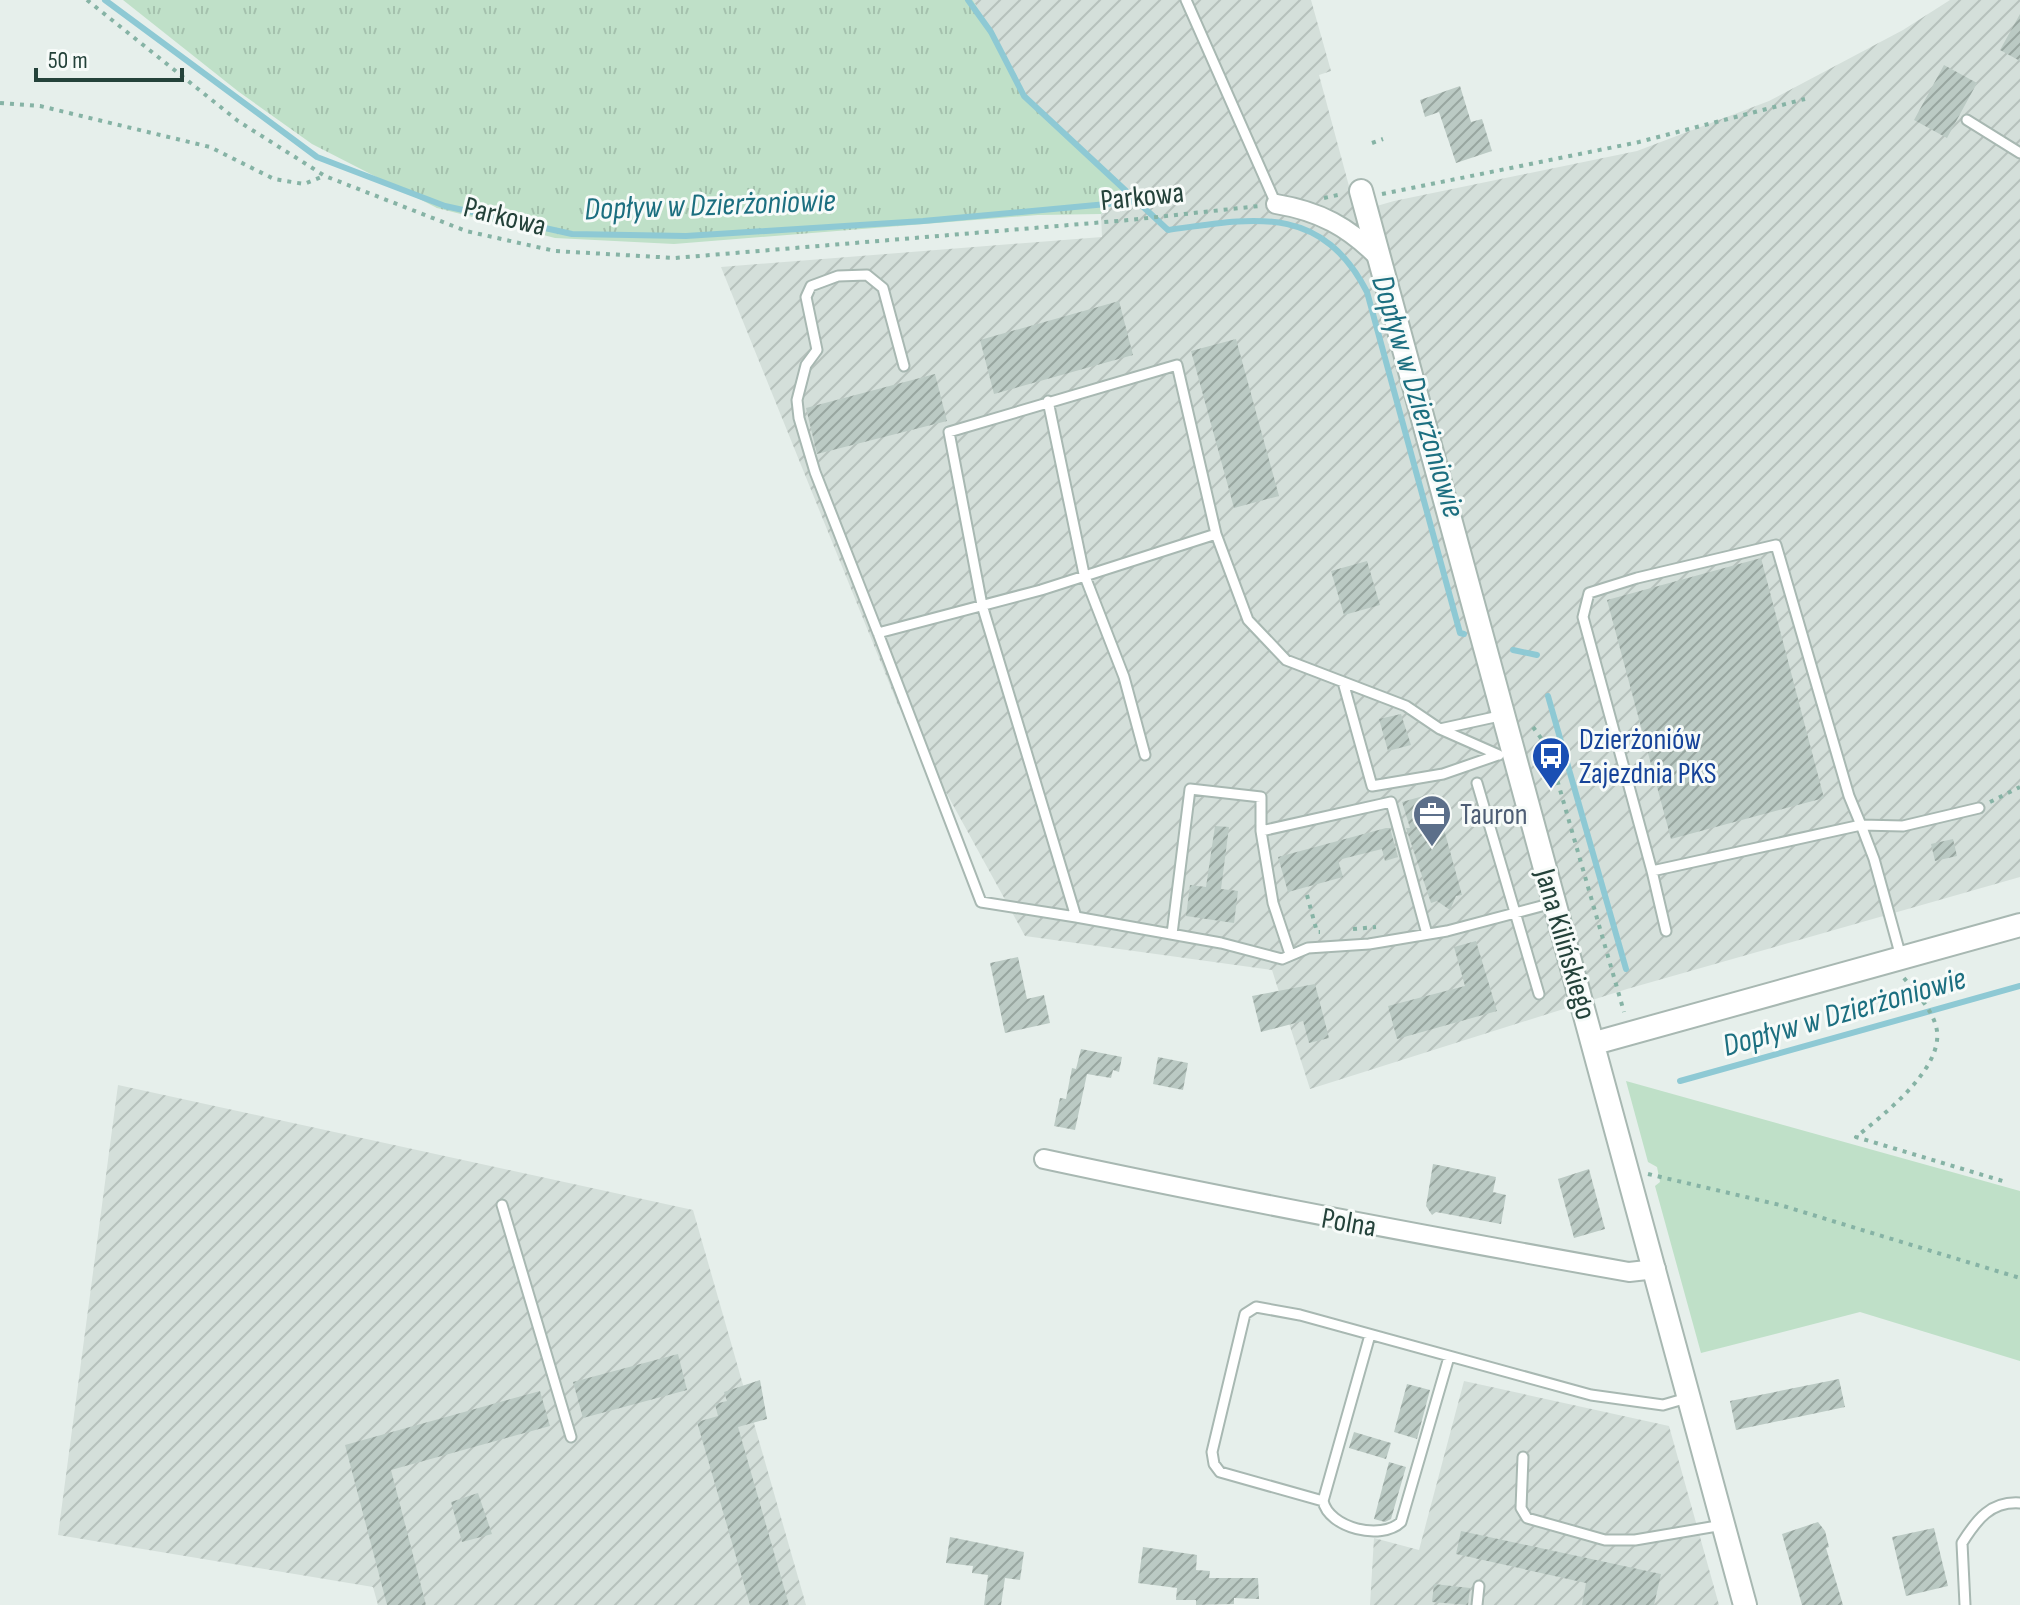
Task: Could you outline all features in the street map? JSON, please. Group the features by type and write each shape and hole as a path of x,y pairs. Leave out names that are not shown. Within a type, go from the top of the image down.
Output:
{"street":[{"name":"Jana Kilińskiego","path":"1362,195 1504,715 1506,753 1555,903 1595,1043 1745,1605"},
{"path":"1276,204 1304,208 1341,225 1379,258"},
{"path":"1595,1043 2020,925"},
{"name":"Polna","path":"1044,1159 1284,1211 1629,1272 1656,1269"}],"lane":[{"path":"1186,0 1276,204"},
{"path":"1967,120 2020,153"},
{"path":"904,366 883,288 867,275 838,276 811,286 806,297 817,350 806,365 797,400 799,418 815,472 981,902 1172,934 1282,959 1308,948 1369,944 1427,934 1555,903"},
{"path":"1076,917 982,605 949,432 1177,365 1216,534 1248,620 1286,660 1406,706 1440,729 1506,753"},
{"path":"1048,401 1084,574 1124,677 1145,755"},
{"path":"878,633 1216,534"},
{"path":"1666,931 1583,617 1589,593 1776,545 1849,796 1874,859 1896,959"},
{"path":"1343,682 1372,786 1443,774 1506,753"},
{"path":"1440,729 1504,715"},
{"path":"1477,783 1539,994"},
{"path":"1172,934 1190,789 1261,797 1261,831 1273,903 1290,954"},
{"path":"1261,831 1391,802 1427,934"},
{"path":"1652,871 1861,825 1903,826 1979,808"},
{"path":"502,1205 571,1437"},
{"path":"1323,1501 1220,1472 1214,1464 1212,1452 1245,1314 1256,1307 1617,1400 1663,1405 1690,1397"},
{"path":"1370,1335 1323,1501 1326,1513 1339,1522 1380,1533 1393,1529 1401,1522 1449,1357"},
{"path":"1523,1457 1521,1508 1527,1518 1605,1540 1635,1540 1723,1525"},
{"path":"1965,1605 1962,1543 1987,1510 2002,1502 2020,1503"},
{"path":"1477,1605 1479,1586"}],"path":[{"name":"Parkowa","path":"87,0 238,121 325,176 466,231 555,251 675,258 1276,204"},
{"path":"1318,199 1362,195 1639,142 1805,99"},
{"path":"0,103 40,106 210,147 274,179 304,184 325,176"},
{"path":"1372,143 1383,139"},
{"path":"1533,727 1548,748 1624,1012"},
{"path":"1979,808 2020,787"},
{"path":"1307,895 1317,932 1326,931"},
{"path":"1348,929 1385,925"},
{"path":"1896,959 1931,1013 1937,1031 1936,1051 1917,1081 1856,1137 2006,1182"},
{"path":"1629,1170 1780,1205 2020,1278"}],"shaded area":[{"path":"973,0 1311,0 1331,71 1319,75 1356,212 1394,201 1637,151 1769,101 1903,30 1950,0 2020,0 2020,877 1627,989 1310,1089 1272,970 1025,936 898,705 721,267 1102,237 1101,214 1124,186 1024,95"},
{"path":"118,1085 693,1210 806,1605 378,1605 373,1587 58,1535"},
{"path":"1464,1381 1669,1426 1719,1605 1370,1605 1374,1538 1419,1550"}],"green space":[{"path":"123,0 973,0 1024,95 1124,186 1101,214 1038,215 674,244 555,238 437,208 312,144 239,92"},
{"path":"1626,1081 2020,1191 2020,1361 1860,1312 1701,1353 1655,1186 1660,1182 1657,1167 1648,1162"}],"building":[{"path":"2020,14 2020,61 2000,50"},
{"path":"1944,65 1977,83 1947,138 1914,120"},
{"path":"1460,86 1471,122 1482,119 1492,151 1456,163 1439,112 1425,117 1420,100"},
{"path":"1119,301 1133,355 994,394 980,340"},
{"path":"1236,339 1279,496 1234,508 1191,351"},
{"path":"935,374 947,421 817,454 806,408"},
{"path":"1761,558 1824,798 1671,839 1607,600"},
{"path":"1367,561 1380,605 1344,615 1331,571"},
{"path":"1401,714 1411,745 1388,751 1379,719"},
{"name":"Tauron","path":"1434,793 1462,895 1456,896 1450,910 1437,901 1431,903 1406,828 1410,828 1402,802"},
{"path":"1215,826 1229,827 1221,889 1238,891 1234,923 1186,916 1190,885 1206,887"},
{"path":"1390,828 1398,857 1385,861 1382,849 1338,860 1343,877 1288,892 1278,857"},
{"path":"1953,839 1957,856 1935,861 1931,844"},
{"path":"1476,941 1497,1011 1397,1039 1388,1006 1465,986 1454,947"},
{"path":"1018,957 1027,999 1044,995 1050,1023 1005,1033 990,963"},
{"path":"1315,984 1329,1038 1309,1043 1303,1021 1261,1032 1252,996"},
{"path":"1081,1049 1122,1057 1119,1072 1113,1070 1111,1078 1087,1074 1075,1130 1054,1126 1060,1098 1066,1099 1072,1068 1076,1069"},
{"path":"1158,1057 1188,1063 1183,1090 1153,1084"},
{"path":"1433,1164 1496,1177 1493,1192 1506,1195 1501,1224 1436,1212 1432,1215 1426,1206"},
{"path":"1589,1169 1605,1229 1574,1238 1558,1179"},
{"path":"678,1354 687,1390 583,1418 573,1382"},
{"path":"1839,1379 1845,1407 1736,1430 1730,1401"},
{"path":"760,1380 767,1419 738,1427 789,1605 750,1605 697,1422 718,1416 715,1404 727,1401 724,1392"},
{"path":"1407,1384 1430,1390 1417,1439 1394,1432"},
{"path":"540,1391 550,1426 391,1470 426,1605 387,1605 345,1445"},
{"path":"1354,1432 1391,1443 1386,1459 1349,1448"},
{"path":"1389,1462 1406,1467 1391,1519 1385,1522 1374,1519"},
{"path":"478,1493 492,1534 462,1542 451,1502"},
{"path":"1818,1522 1825,1531 1829,1547 1826,1548 1843,1605 1802,1605 1782,1534"},
{"path":"1934,1528 1948,1586 1906,1596 1892,1537"},
{"path":"1461,1531 1661,1574 1654,1605 1582,1605 1586,1583 1456,1554"},
{"path":"950,1537 1024,1552 1020,1580 1005,1578 1001,1605 984,1605 988,1575 972,1573 973,1566 946,1563"},
{"path":"1143,1547 1197,1555 1196,1570 1210,1571 1209,1578 1258,1578 1259,1599 1234,1598 1234,1604 1196,1605 1196,1600 1176,1600 1177,1588 1138,1583"},
{"path":"1434,1584 1470,1588 1468,1605 1432,1602"}],"waterway":[{"name":"Dopływ w Dzierżoniowie","path":"105,0 317,157 445,206 572,234 686,236 923,221 1139,201"},
{"name":"Dopływ w Dzierżoniowie","path":"968,0 991,32 1024,96 1168,230 1228,222 1282,223 1306,230 1328,243 1349,263 1367,292 1460,633 1464,634"},
{"name":"Dopływ w Dzierżoniowie","path":"1513,650 1537,655"},
{"name":"Dopływ w Dzierżoniowie","path":"1548,696 1626,969"},
{"name":"Dopływ w Dzierżoniowie","path":"1680,1081 2020,986"}],"place":[{"name":"Dzierżoniów Zajezdnia PKS","path":"1551,790"},
{"name":"Tauron","path":"1432,848"}]}
